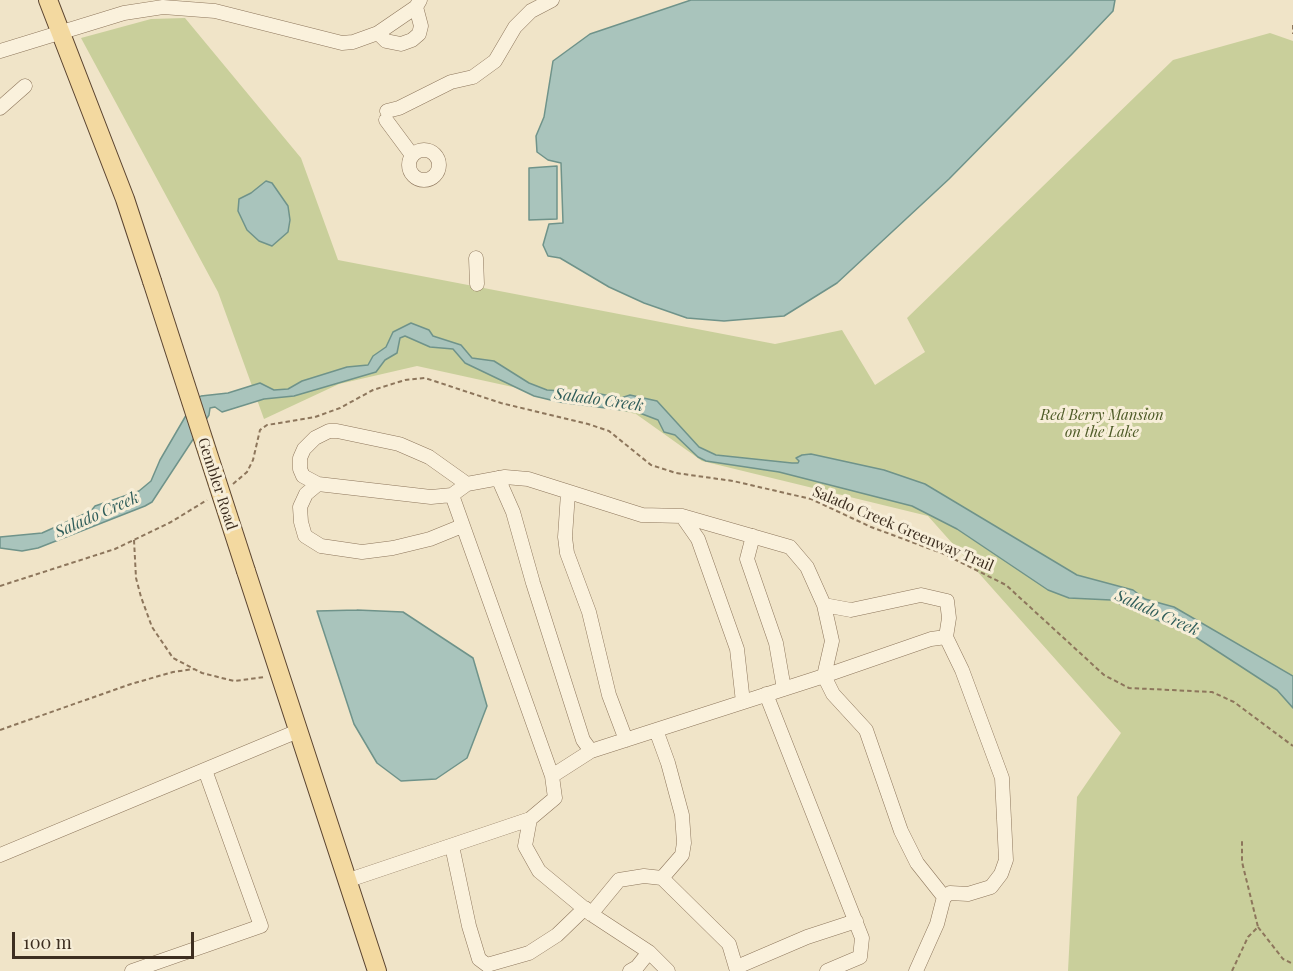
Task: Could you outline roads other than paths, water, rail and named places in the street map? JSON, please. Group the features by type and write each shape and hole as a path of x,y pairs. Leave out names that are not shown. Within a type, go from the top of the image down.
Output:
{"main road":[{"name":"Gembler Road","path":"48,0 59,34 101,135 152,281 377,971"}],"street":[{"path":"412,155 386,116 451,82 473,77 495,61 515,27 531,11 552,0"},
{"path":"0,51 124,13 163,8 215,11 342,43 353,42 378,33 418,4 421,26 419,34 412,40 401,44 386,41 378,33"},
{"path":"0,108 25,86"},
{"path":"476,258 477,284"},
{"path":"467,484 429,457 399,444 338,430 329,431 315,438 304,449 300,458 300,469 303,476 318,484 431,497 452,495 467,484 498,478 528,479 642,515 682,516 790,547 807,567 824,605 831,641 824,676 833,694 866,730 901,831 917,863 944,897"},
{"path":"498,478 513,512 532,583 583,740 591,751"},
{"path":"318,484 306,494 300,507 305,536 321,546 362,552 393,549 430,539 462,526"},
{"path":"568,493 565,537 567,553 589,612 609,695 626,740"},
{"path":"346,881 530,819 555,798 552,776 452,495"},
{"path":"682,516 698,539 737,649 743,702"},
{"path":"753,536 747,558 776,643 784,689"},
{"path":"824,605 851,610 921,595 940,597 947,601 949,618 946,637 966,680 1002,778 1006,860 1001,874 992,887 968,894 950,892 944,897 937,924 916,971"},
{"path":"552,776 591,751 931,639 946,637"},
{"path":"766,694 862,938 860,957 826,971"},
{"path":"656,730 682,815 684,843 682,855 662,878"},
{"path":"0,855 298,731"},
{"path":"132,971 261,926 206,770"},
{"path":"530,819 525,846 539,871 588,911 650,952 668,971"},
{"path":"452,846 469,926 482,965 529,953 558,935 588,911 619,880 644,876 662,878 729,944 737,969 807,937 856,921"},
{"path":"630,971 637,967 650,952"}],"water":[{"path":"691,0 1115,0 1113,11 1072,54 949,179 837,283 784,316 724,321 687,318 644,303 609,287 560,258 548,256 543,245 549,224 563,223 561,163 548,160 537,152 536,136 544,117 553,61 590,34"},
{"path":"557,166 557,219 529,220 529,168"},
{"path":"266,181 272,183 288,206 290,220 288,232 272,246 259,241 247,230 238,211 239,199"},
{"name":"Salado Creek","path":"411,323 429,330 433,336 461,345 472,358 494,361 529,383 547,390 595,393 621,398 630,395 657,401 699,447 716,455 798,463 796,458 811,454 884,470 925,484 1077,575 1133,590 1145,599 1174,607 1293,676 1293,708 1277,690 1194,636 1111,600 1069,598 1048,590 957,529 912,506 779,472 706,461 698,457 675,435 664,432 658,420 637,412 559,402 534,396 465,363 453,349 430,347 405,336 400,338 397,353 385,360 376,372 294,396 264,399 222,412 215,407 210,408 209,415 152,502 145,506 38,548 22,551 0,548 0,537 42,533 91,511 95,506 139,491 151,481 160,460 195,400 201,396 228,393 260,383 274,390 288,389 302,381 347,367 368,365 373,356 386,347 393,332"},
{"path":"317,611 403,612 473,658 487,706 467,758 436,779 401,781 377,763 354,724"}],"park label":[{"name":"Red Berry Mansion on the Lake","path":"1102,424"}]}
